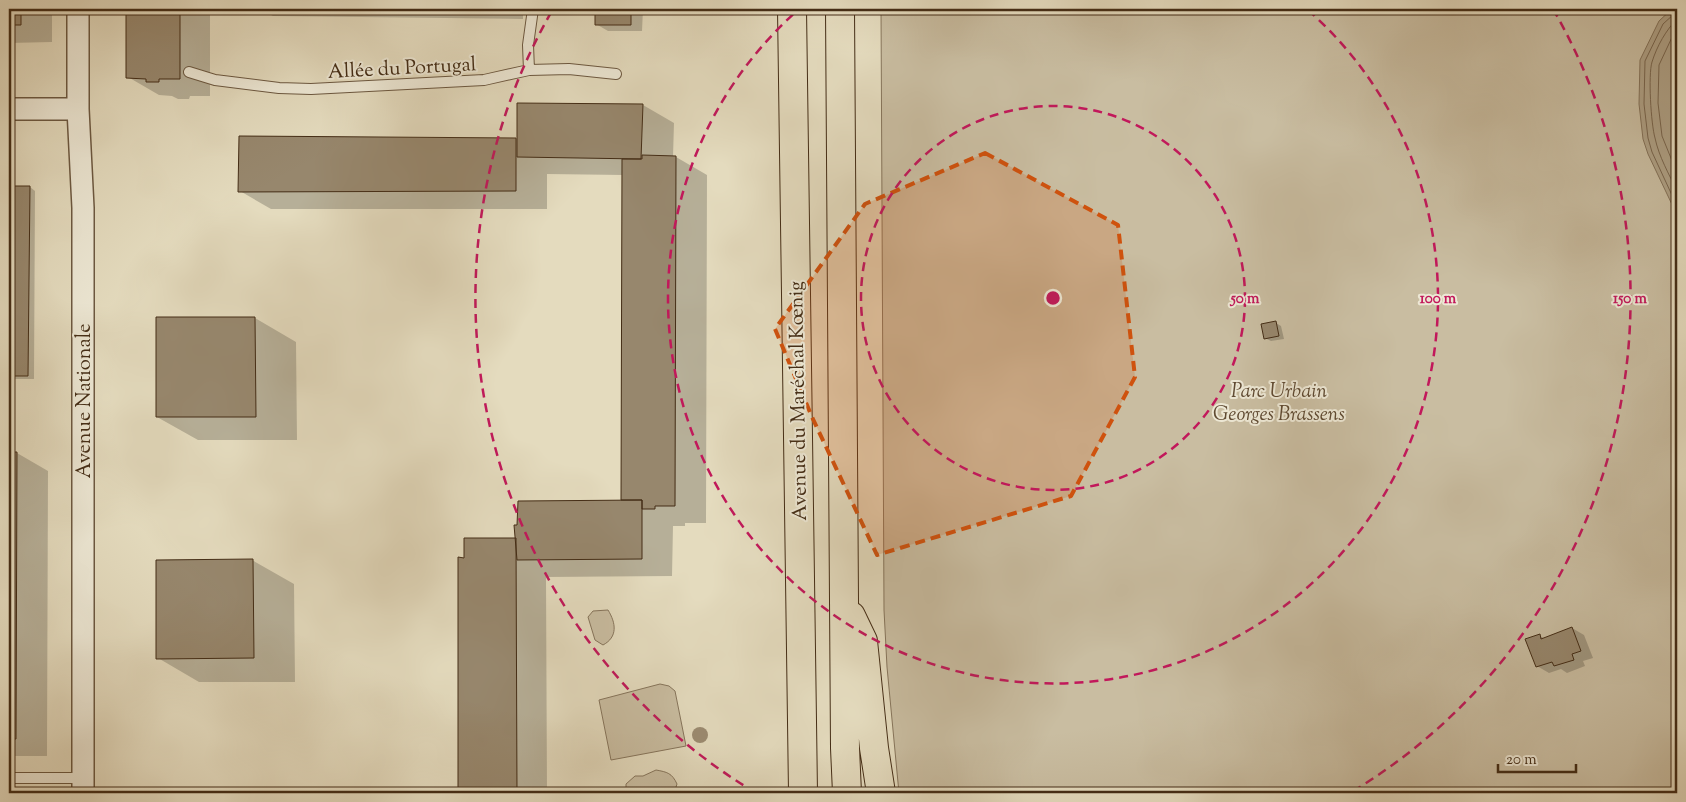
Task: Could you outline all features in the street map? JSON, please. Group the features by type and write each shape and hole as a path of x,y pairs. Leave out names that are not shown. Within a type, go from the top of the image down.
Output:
{"main road":[{"name":"Avenue du Maréchal Kœnig","path":"792,9 802,793"},
{"path":"840,9 845,748 847,793"},
{"path":"844,602 863,641 874,748 881,793"}],"street":[{"name":"Avenue Nationale","path":"78,9 78,108 83,208 83,786"},
{"path":"9,109 78,108"}],"lane":[{"path":"529,70 528,45 533,9"},
{"name":"Allée du Portugal","path":"189,72 215,80 279,88 311,89 484,80 529,70 569,69 616,74"},
{"path":"9,778 83,786"}],"highlighted area":[{"path":"985,153 1118,225 1135,377 1071,496 877,555 812,417 775,329 865,204"}],"green space":[{"name":"Parc Urbain Georges Brassens","path":"881,9 1677,9 1677,793 899,793 887,667 884,610"},
{"path":"608,610 613,620 614,629 611,638 603,645 595,640 588,617 593,611"},
{"path":"660,684 669,686 675,691 686,746 611,760 599,700"},
{"path":"656,770 666,772 673,777 677,784 674,793 626,793 626,784 635,776 643,776"}],"water":[{"path":"1672,9 1677,9 1677,215 1648,154 1643,139 1639,104 1640,60 1659,21"}],"building":[{"path":"9,9 21,9 21,25 9,25"},
{"path":"126,9 180,9 180,79 159,79 159,82 146,82 146,79 126,78"},
{"path":"437,9 505,9 505,10"},
{"path":"595,9 631,9 631,25 595,25"},
{"path":"517,103 643,104 641,159 517,157"},
{"path":"239,136 516,138 516,191 238,192"},
{"path":"642,155 676,156 675,506 655,506 655,509 642,509 642,500 621,500 622,159 642,159"},
{"path":"9,186 30,186 28,376 9,376"},
{"path":"156,317 255,317 256,417 156,417"},
{"path":"1276,321 1279,336 1264,339 1261,324"},
{"path":"9,452 17,452 16,739 9,739"},
{"path":"642,500 642,559 517,560 514,525 517,525 518,501"},
{"path":"464,538 516,538 517,793 458,793 458,557 464,558"},
{"path":"253,559 254,658 156,659 156,560"},
{"path":"1572,627 1581,651 1572,654 1574,660 1554,666 1552,662 1536,667 1525,639 1540,634 1541,639"}]}
